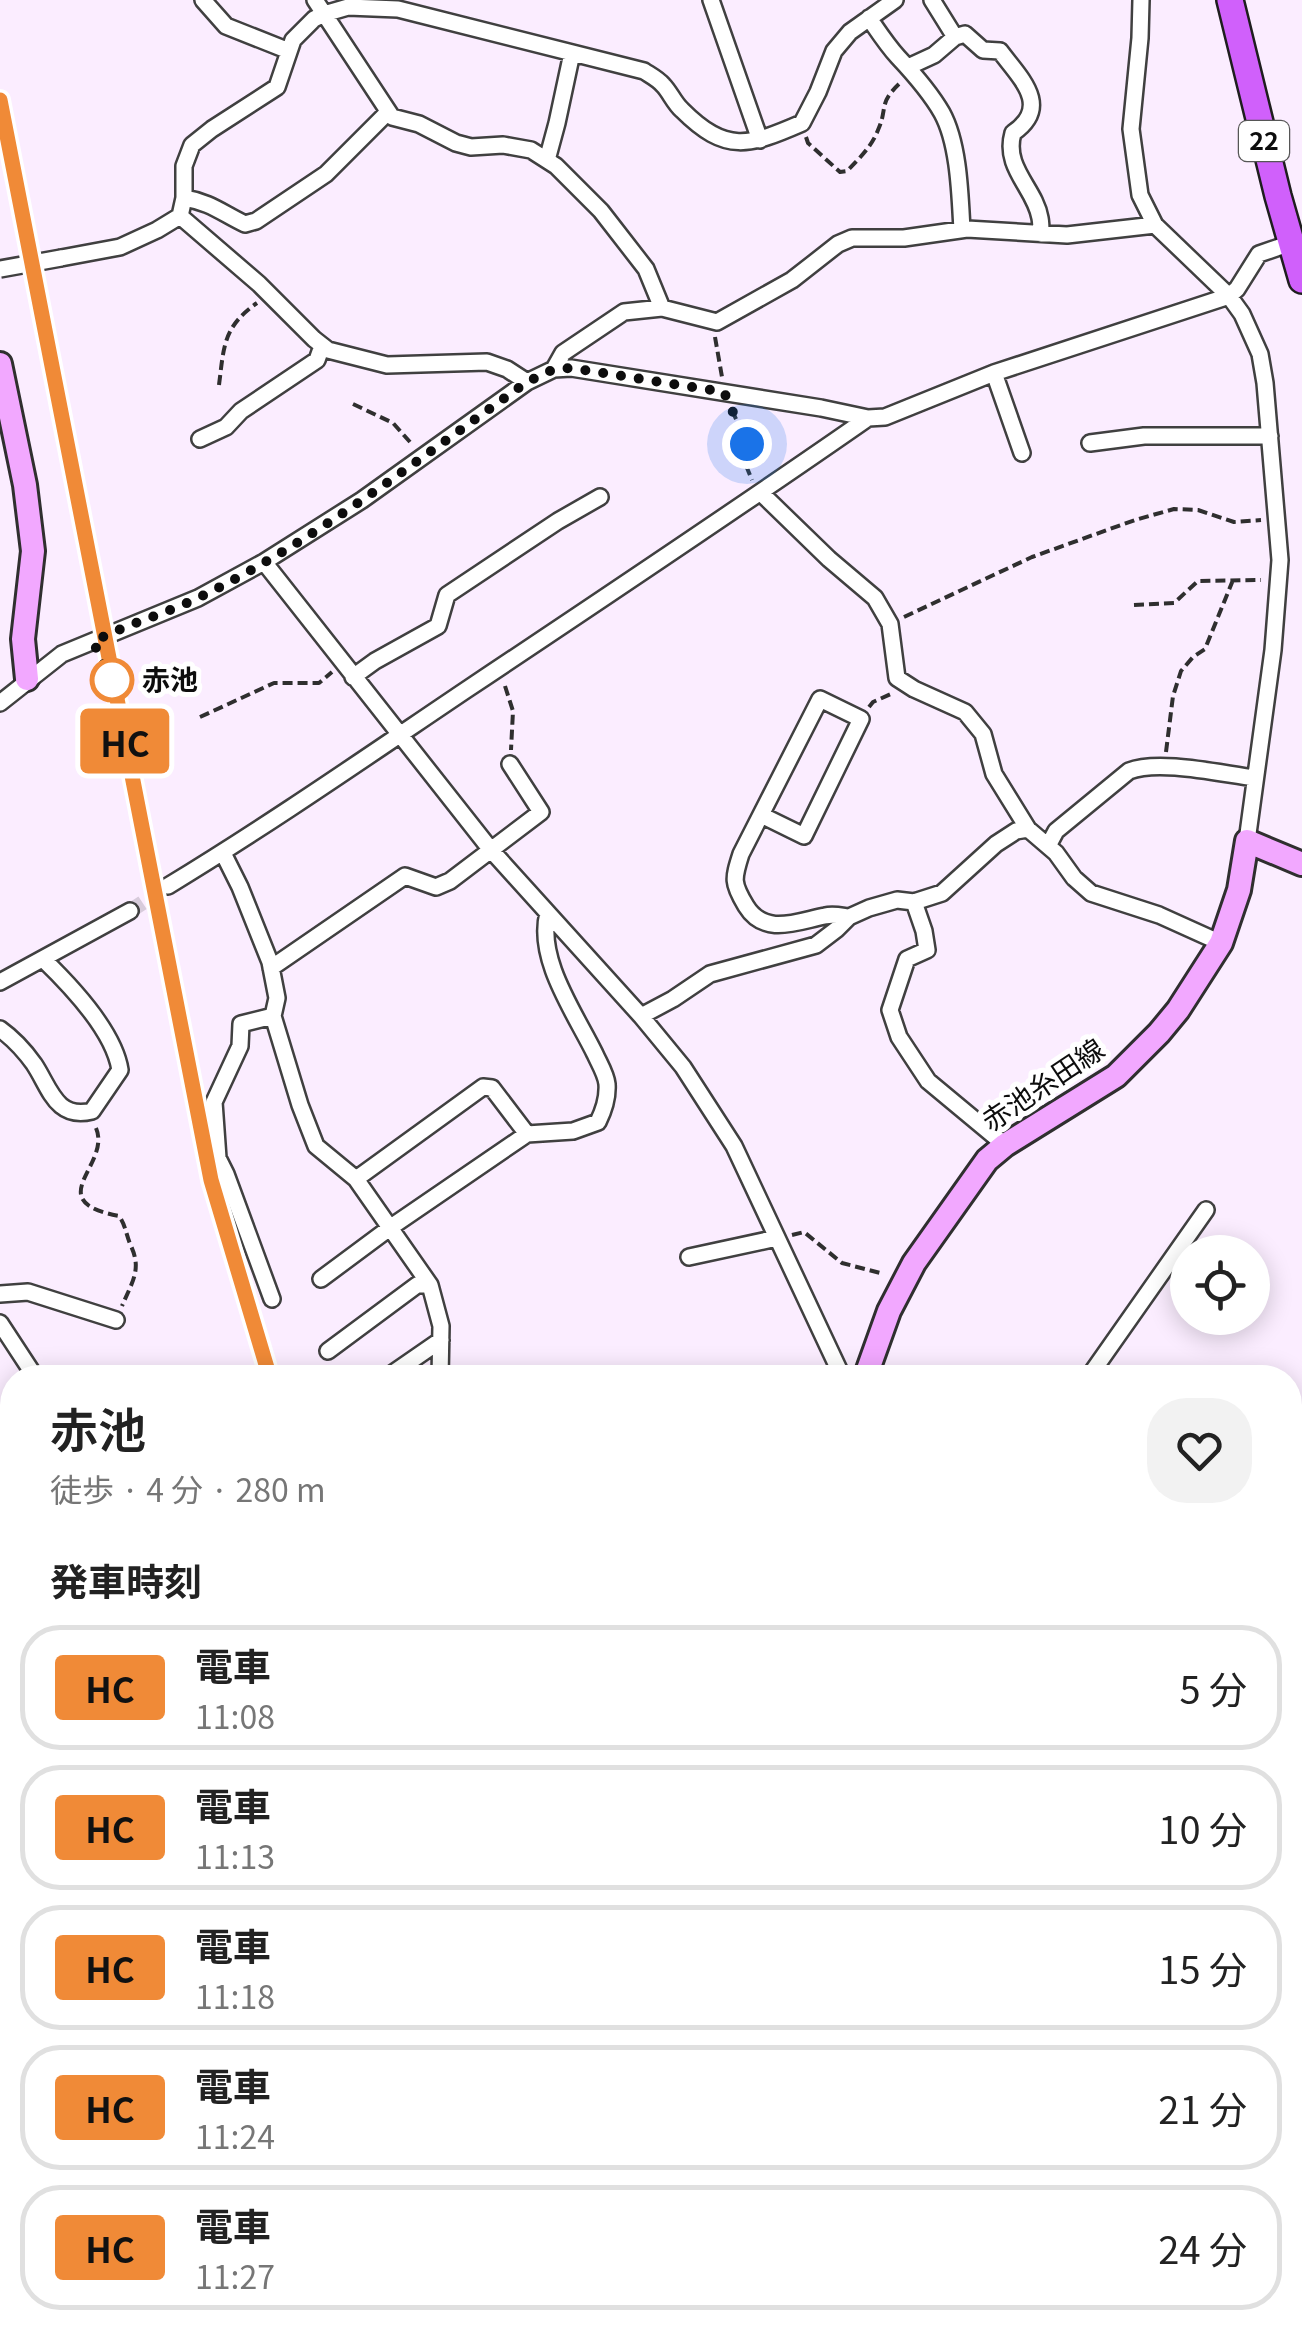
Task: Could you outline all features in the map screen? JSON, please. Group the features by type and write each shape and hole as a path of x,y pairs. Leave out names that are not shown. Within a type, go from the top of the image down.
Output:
{"main road":[{"name":"22","path":"1230,0 1302,280"},
{"path":"0,364 25,486 33,551 23,639 27,679"},
{"path":"1246,841 1302,864"},
{"name":"赤池糸田線","path":"870,1365 889,1312 914,1263 986,1160 1116,1076 1178,1010 1221,943 1239,890 1246,841"}],"street":[{"path":"203,0 226,26 289,50"},
{"path":"711,0 760,140"},
{"path":"0,269 120,247 180,216 184,166 192,145 276,87 293,40 328,6 398,9 644,71 716,139 744,142 760,140 802,123 834,50 850,32 895,0"},
{"path":"932,0 954,37"},
{"path":"1140,0 1131,129 1140,195 1154,225 1242,314 1260,354 1265,383 1280,560 1273,650 1246,841"},
{"path":"328,6 387,113 456,143 531,150 546,160 590,200 646,269 662,308"},
{"path":"869,18 943,114 960,194 962,230"},
{"path":"911,69 954,37 966,34 983,50 1000,50 1032,94 1032,109 1024,125 1012,133 1010,142 1014,167 1040,214 1041,234"},
{"path":"546,160 572,52"},
{"path":"184,198 208,202 245,224 256,220 326,174 387,113"},
{"path":"180,216 328,350 387,364 487,362 527,382"},
{"path":"554,369 563,353 624,312 662,308 716,322 792,280 838,244 852,238 904,238 962,230 1085,233 1154,225"},
{"path":"0,702 62,654 198,598 264,562 362,500 527,382 554,369 571,368 868,418 885,417 994,373 1228,296 1237,289 1259,254 1291,242"},
{"path":"200,440 226,427 241,410 317,360 322,346"},
{"path":"994,373 1022,453"},
{"path":"168,886 398,736 868,418"},
{"path":"1090,443 1144,436 1270,436"},
{"path":"761,493 874,598 890,624 897,678 965,712 983,734 994,774 1028,829 1074,878 1091,893 1160,915 1221,943"},
{"path":"353,677 438,626 447,595 600,497"},
{"path":"264,562 491,850 683,1067 734,1146 837,1365"},
{"path":"761,814 804,836 860,719 820,698 761,814 741,854 734,877 752,916 771,924 795,924 830,914 849,917"},
{"path":"271,968 405,876 436,886 450,882 541,812 510,764"},
{"path":"1048,846 1056,832 1140,767 1164,766 1255,778"},
{"path":"641,1016 710,974 816,945 849,917 869,908 942,894 996,844 1016,830 1028,829"},
{"path":"223,853 271,968 276,998 273,1016 316,1146 356,1179 430,1285 441,1326 440,1365"},
{"path":"914,902 927,950 907,959 890,1010 899,1037 928,1081 1005,1146"},
{"path":"0,982 130,910"},
{"path":"321,1279 526,1134 574,1131 598,1122 606,1106 607,1080 559,984 545,941 548,913"},
{"path":"0,1029 17,1042 57,1103 71,1112 92,1111 120,1070 118,1058 90,1009 43,958"},
{"path":"272,1299 218,1158 214,1102 240,1046 241,1024 273,1016"},
{"path":"356,1179 482,1087 492,1088 526,1134"},
{"path":"1097,1365 1206,1210"},
{"path":"689,1256 777,1238"},
{"path":"328,1351 417,1286 430,1285"},
{"path":"0,1294 28,1292 116,1320"},
{"path":"0,1323 27,1365"},
{"path":"404,1365 440,1340"}],"path":[{"path":"802,123 808,143 840,172 847,171 880,128 887,95 911,69"},
{"path":"220,384 225,336 247,310 269,294"},
{"path":"716,322 715,340 724,392 747,444 744,458 750,476 761,493"},
{"path":"353,404 392,423 411,443"},
{"path":"890,624 1032,558 1174,509 1198,510 1234,522 1277,519"},
{"path":"1164,766 1172,696 1181,671 1205,648 1233,580"},
{"path":"1134,605 1174,603 1198,581 1279,580"},
{"path":"200,717 274,683 318,683 339,666"},
{"path":"502,666 513,711 510,764"},
{"path":"860,719 873,702 914,689"},
{"path":"88,1112 99,1136 80,1187 82,1196 95,1212 119,1216 137,1255 137,1270 116,1320"},
{"path":"777,1238 804,1232 842,1264 905,1280"}],"tunnel":[{"path":"130,911 168,886"}],"railway":[{"path":"0,101 211,1180 266,1365"}],"train":[{"name":"HC","path":"0,100 211,1180 266,1365"}],"place":[{"name":"赤池","path":"112,680"}],"route":[{"path":"112,680 93,642 198,598 264,562 362,500 527,382 554,369 571,368 724,392 747,444"}]}
